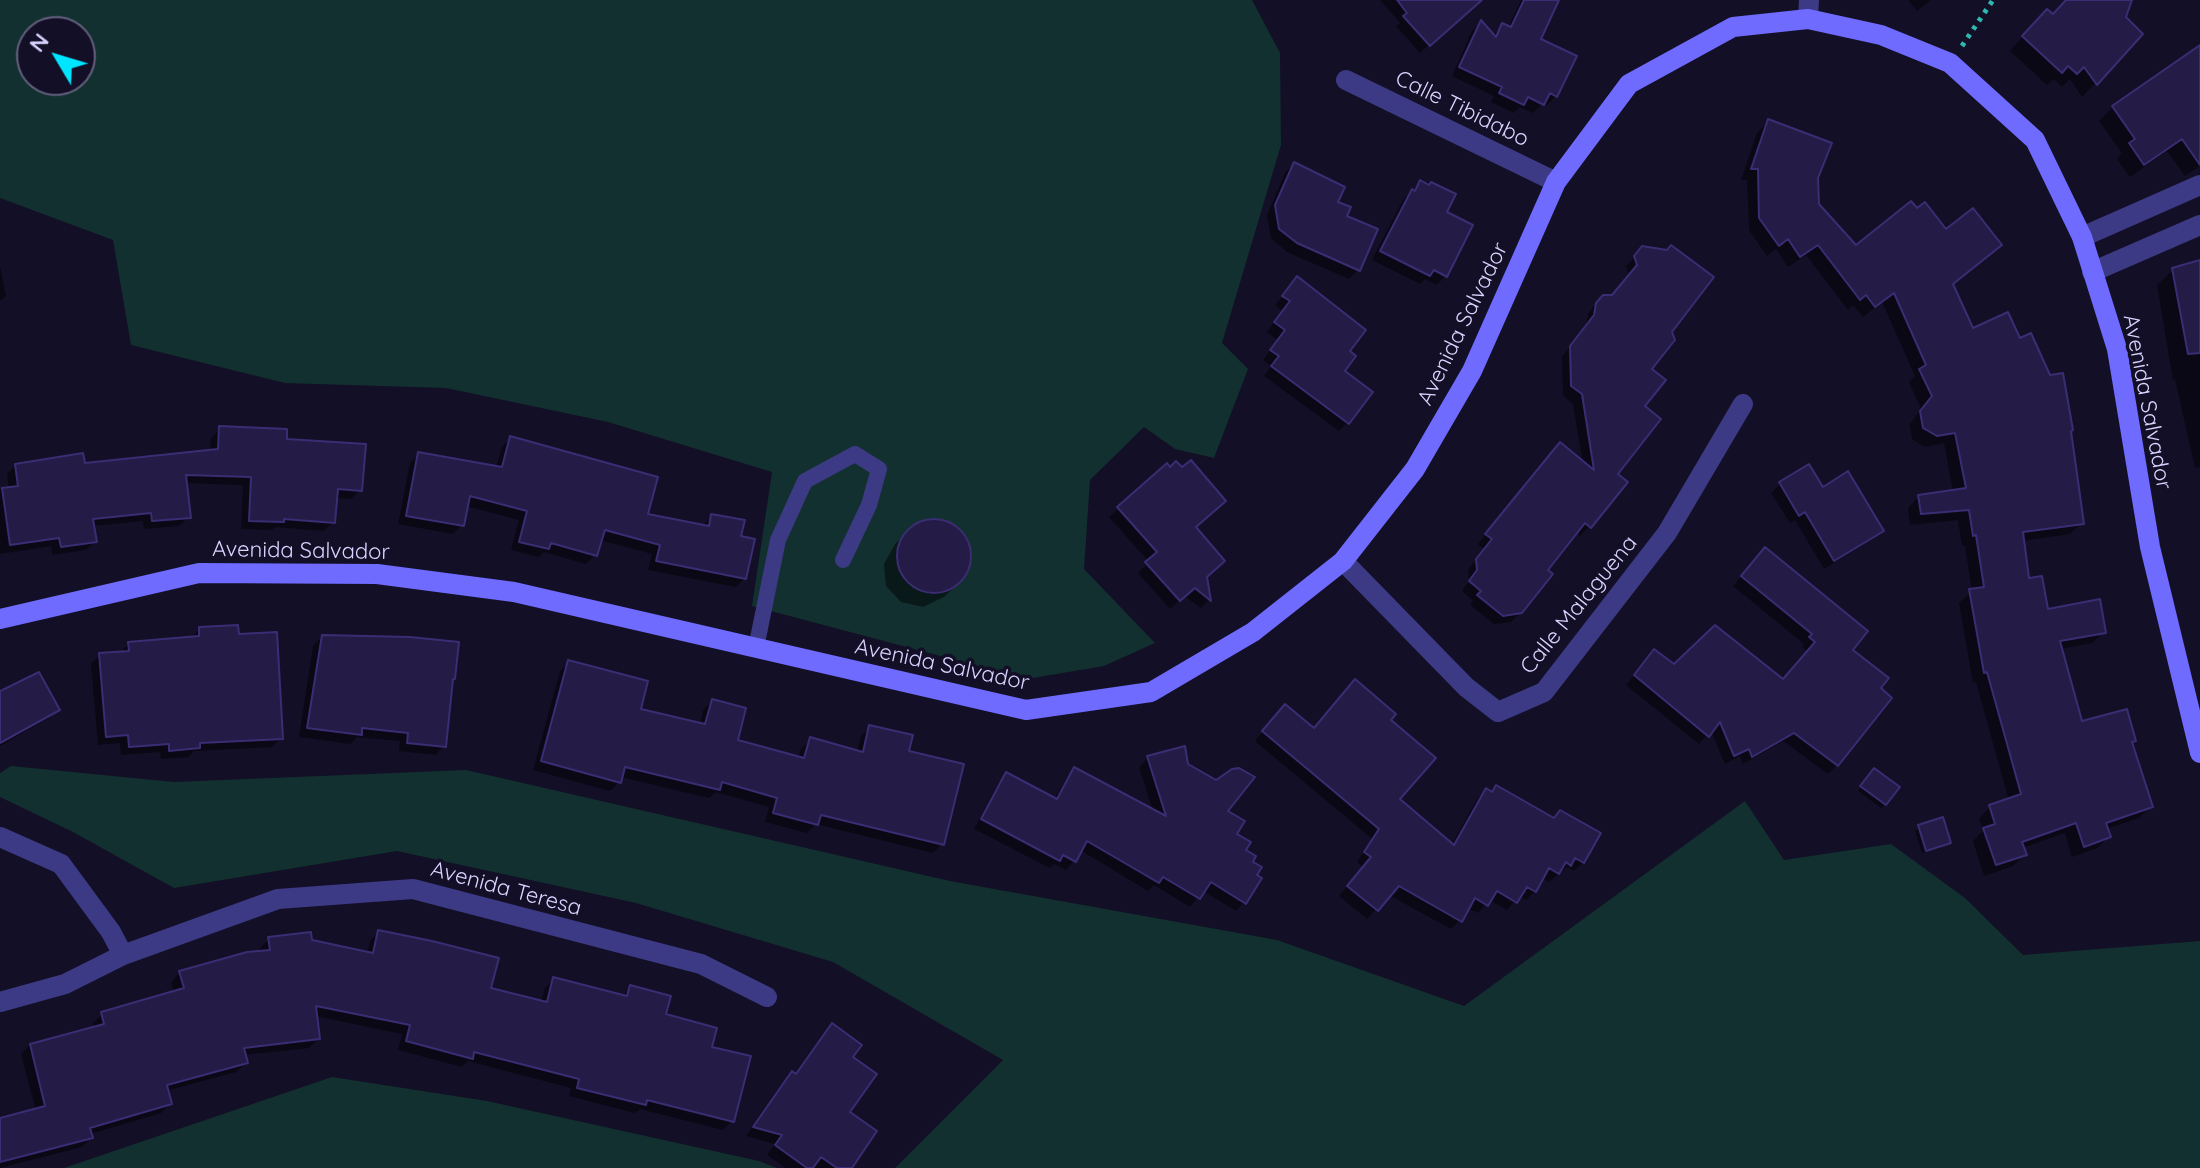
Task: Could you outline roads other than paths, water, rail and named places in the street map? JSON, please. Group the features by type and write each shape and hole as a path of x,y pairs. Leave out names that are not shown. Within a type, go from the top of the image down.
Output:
{"street":[{"name":"Avenida Salvador","path":"0,619 199,573 377,574 514,592 1026,710 1151,692 1253,632 1343,561 1415,469 1472,371 1556,182 1629,84 1733,27 1808,10 1950,63 2035,140 2082,237 2117,349 2150,547 2200,753"},
{"name":"Calle Tibidabo","path":"1346,80 1556,182"},
{"path":"2082,237 2200,185"},
{"path":"2092,272 2200,225"},
{"name":"Calle Malaguena","path":"1343,561 1466,687 1498,712 1544,692 1667,533 1743,404"},
{"path":"0,837 61,864 111,932 123,955"},
{"name":"Avenida Teresa","path":"0,1002 65,984 123,955 278,899 413,889 701,964 767,997"}],"lane":[{"path":"756,648 778,540 805,481 855,454 879,469 869,505 843,560"}]}
